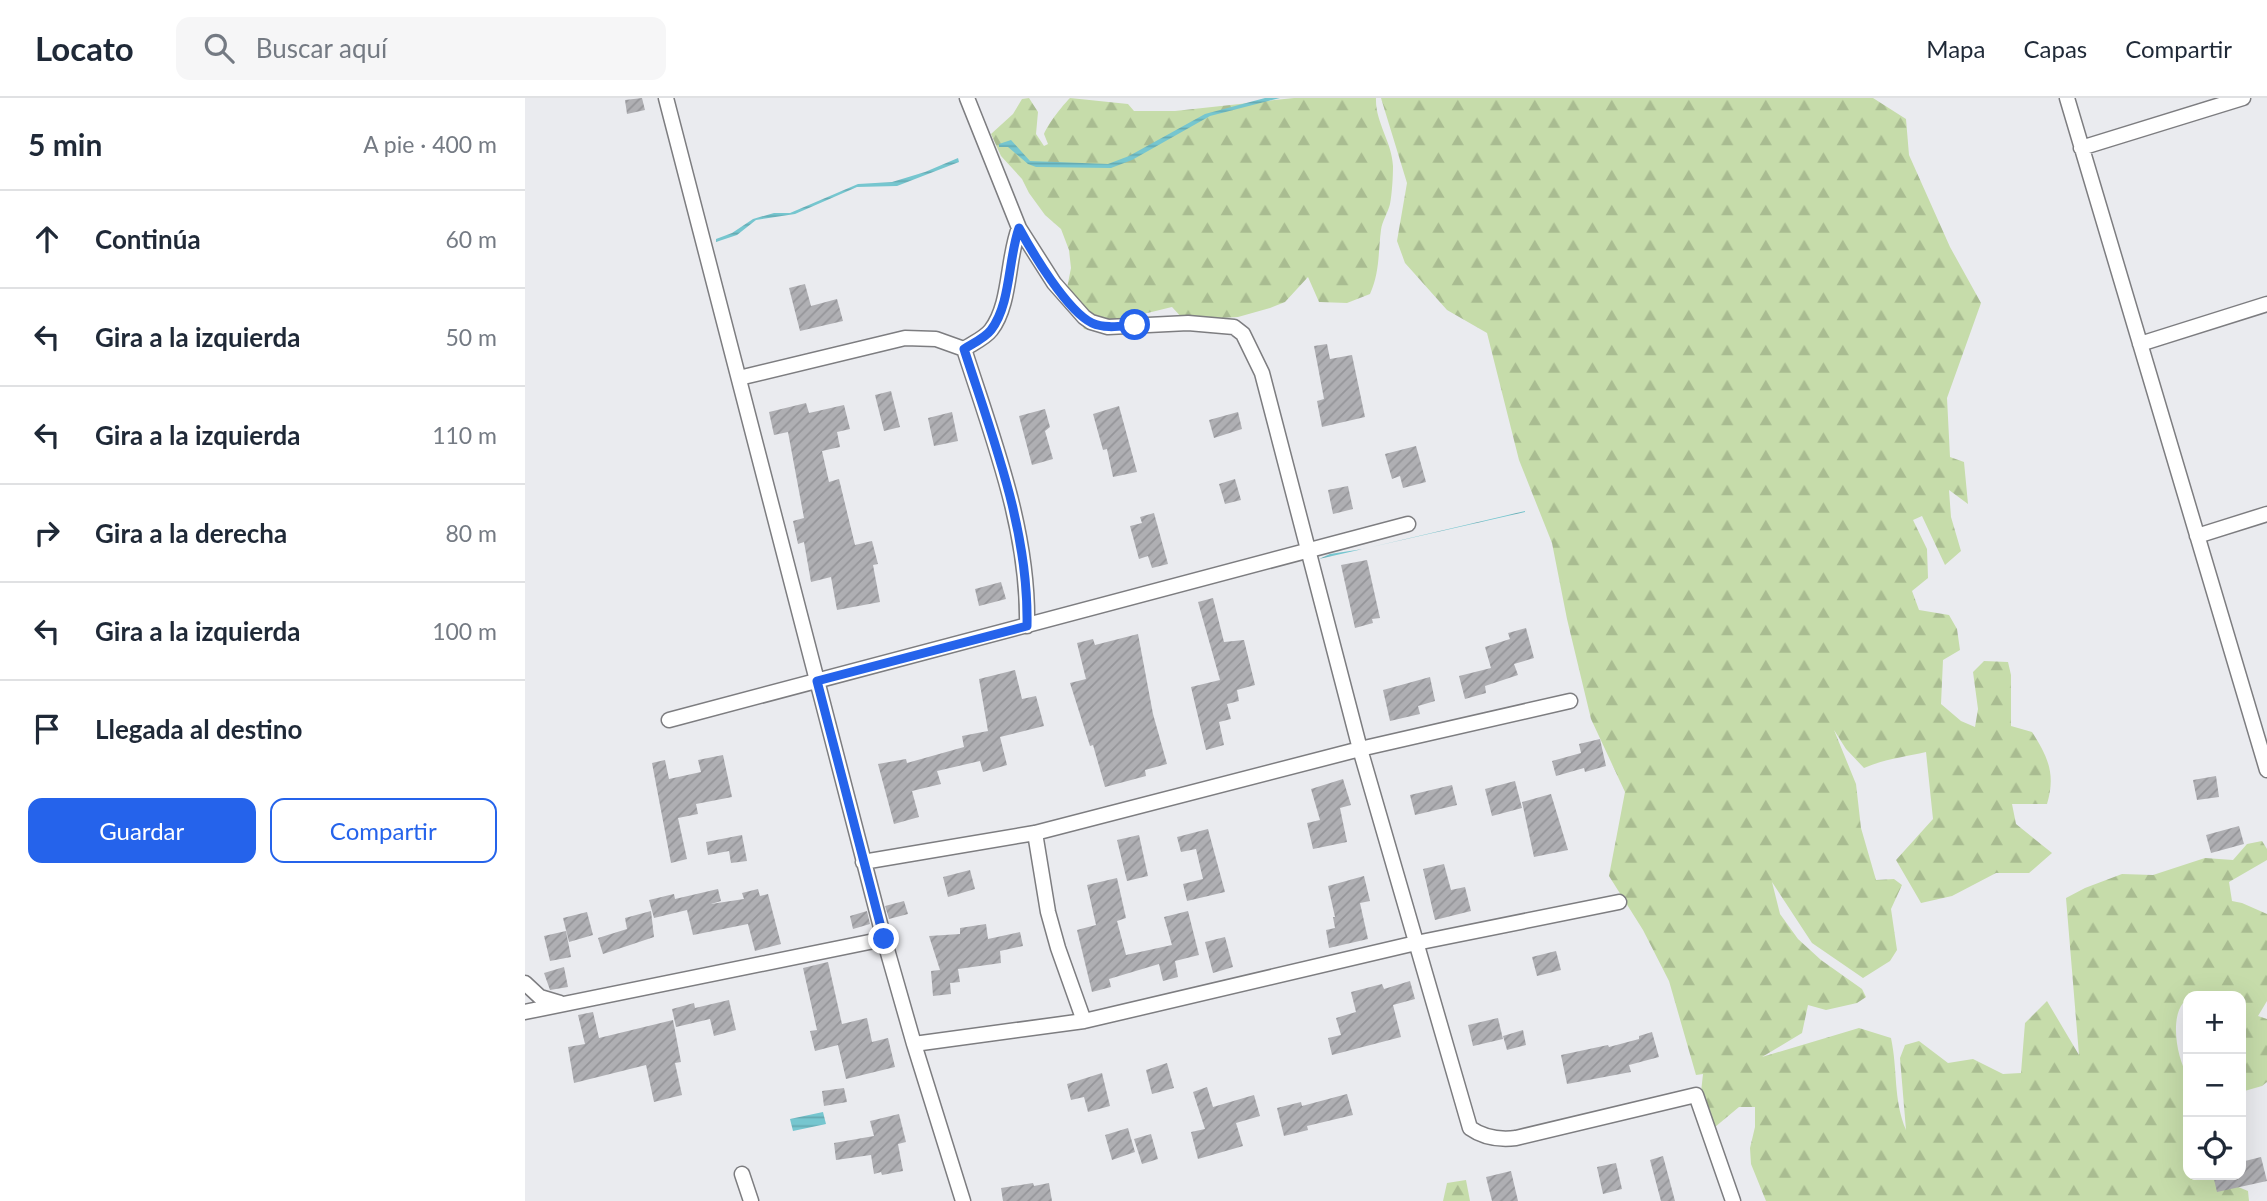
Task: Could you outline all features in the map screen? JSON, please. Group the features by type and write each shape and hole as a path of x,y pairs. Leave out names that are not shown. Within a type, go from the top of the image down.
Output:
{"street":[{"path":"666,98 863,862 913,1044 963,1201"},
{"path":"967,98 1019,228 1054,283 1091,322 1108,327 1188,323 1234,327 1243,334 1262,373 1360,748 1470,1128 1502,1140 1516,1138 1696,1095 1733,1201"},
{"path":"2067,98 2267,770"},
{"path":"2081,148 2243,98"},
{"path":"964,349 986,335 1000,313 1019,228"},
{"path":"2140,344 2267,304"},
{"path":"739,378 905,338 936,339 964,349"},
{"path":"964,349 1016,517 1024,561 1027,626"},
{"path":"2197,536 2267,514"},
{"path":"669,720 1408,524"},
{"path":"863,862 1035,833 1360,748 1570,701"},
{"path":"1035,833 1048,912 1084,1021"},
{"path":"913,1044 1084,1021 1416,943 1619,902"},
{"path":"525,1012 884,939"},
{"path":"525,983 540,997 560,1003"},
{"path":"742,1174 751,1201"}],"green space":[{"path":"1029,98 1038,112 1036,134 1044,146 1048,144 1044,134 1046,130 1070,98 1128,104 1134,111 1175,111 1294,98 1376,98 1378,115 1392,157 1393,175 1390,204 1382,227 1377,270 1370,294 1347,303 1319,302 1308,277 1285,302 1238,317 1184,320 1172,307 1131,317 1121,327 1100,322 1095,331 1084,329 1079,303 1067,288 1071,268 1069,250 1061,229 1045,215 1022,179 1001,156 991,134 1013,114 1022,99"},
{"path":"1381,98 1873,98 1906,119 1909,155 1950,247 1981,303 1947,398 1950,457 1964,462 1968,504 1949,490 1951,517 1961,551 1945,565 1922,516 1913,520 1927,549 1928,578 1912,591 1919,610 1949,615 1957,629 1960,650 1943,660 1941,704 1961,721 1975,727 1978,709 1973,672 1984,661 2008,662 2011,675 2011,726 2032,732 2049,766 2051,784 2047,804 2012,804 2016,824 2052,853 2029,873 1996,873 1952,896 1921,903 1896,860 1933,819 1926,752 1864,768 1846,749 1834,730 1856,784 1861,828 1876,880 1894,879 1902,885 1891,909 1897,950 1890,961 1863,978 1812,943 1772,882 1780,914 1798,939 1821,960 1862,989 1866,997 1857,1003 1826,1010 1808,1005 1802,1033 1762,1057 1859,1028 1891,1038 1897,1096 1906,1130 1900,1058 1905,1045 1919,1041 1948,1063 1973,1059 2003,1074 2021,1073 2025,1023 2047,1001 2079,1055 2066,898 2122,874 2153,875 2205,858 2233,860 2247,844 2262,841 2267,849 2267,860 2229,882 2232,901 2267,914 2267,1001 2258,1016 2267,1019 2267,1082 2246,1091 2246,991 2183,991 2183,1003 2176,1029 2183,1066 2183,1180 2216,1180 2217,1185 2236,1186 2248,1191 2249,1201 1766,1201 1751,1164 1750,1148 1755,1127 1755,1107 1739,1107 1715,1127 1701,1092 1703,1074 1696,1075 1669,981 1643,930 1609,876 1625,792 1591,719 1552,543 1519,460 1487,333 1447,310 1405,263 1397,241 1407,183"},
{"path":"1466,1180 1470,1201 1443,1201 1447,1183"}],"water":[{"path":"1265,98 1280,98 1210,116 1132,160 1111,168 1036,167 1028,164 1008,147 999,147 999,144 1011,140 1030,161 1108,164 1129,156 1205,114"},
{"path":"958,158 959,162 897,186 857,187 795,214 756,220 737,235 716,242 716,239 732,233 753,219 774,213 790,213 858,184 892,182"},
{"path":"1525,511 1525,512 1369,548"},
{"path":"1362,549 1319,559 1330,554"},
{"path":"823,1112 826,1124 793,1131 790,1119"}],"building":[{"path":"642,98 645,110 627,114 625,100"},
{"path":"805,284 811,306 837,299 843,321 800,331 789,288"},
{"path":"1327,344 1330,359 1352,355 1365,417 1322,427 1317,401 1324,399 1314,346"},
{"path":"891,391 900,427 884,431 875,395"},
{"path":"806,403 809,413 844,405 850,429 837,432 840,447 822,451 829,482 839,479 855,545 872,541 878,564 873,565 880,602 837,610 831,577 811,582 804,542 798,544 793,521 804,518 788,432 774,435 769,412"},
{"path":"1119,406 1137,472 1113,477 1107,449 1103,450 1093,414"},
{"path":"1045,409 1050,427 1045,431 1053,459 1032,465 1019,416"},
{"path":"952,412 958,441 934,446 928,418"},
{"path":"1238,412 1242,429 1214,438 1209,420"},
{"path":"1416,446 1426,482 1403,488 1400,476 1392,479 1385,454"},
{"path":"1235,479 1241,500 1225,504 1219,484"},
{"path":"1348,486 1353,509 1333,514 1328,490"},
{"path":"1154,513 1168,564 1152,568 1148,556 1139,559 1130,526 1142,523 1140,517"},
{"path":"1367,560 1380,618 1355,628 1341,565"},
{"path":"1001,582 1006,599 979,606 975,589"},
{"path":"1213,598 1224,642 1244,640 1255,685 1237,690 1239,701 1227,704 1231,719 1219,722 1224,745 1206,750 1191,687 1220,680 1198,602"},
{"path":"1526,628 1534,658 1514,664 1518,675 1485,686 1486,693 1465,699 1459,676 1491,668 1485,647 1510,639 1508,633"},
{"path":"1138,634 1153,714 1167,764 1145,770 1146,776 1105,787 1070,683 1086,679 1077,643 1093,639 1095,645"},
{"path":"1015,670 1022,699 1036,696 1044,726 1000,737 1007,765 983,772 980,761 937,771 941,784 912,791 919,817 894,824 878,764 906,759 907,763 964,747 962,736 988,731 979,679"},
{"path":"1430,677 1435,701 1418,706 1420,714 1390,721 1383,690"},
{"path":"1600,739 1606,766 1585,772 1584,768 1556,776 1552,761 1581,753 1579,744"},
{"path":"723,755 732,797 696,804 698,814 678,818 687,859 671,863 652,763 665,760 669,779 701,772 698,760"},
{"path":"2216,776 2219,797 2197,800 2193,780"},
{"path":"1343,779 1351,805 1340,808 1347,842 1313,849 1307,823 1320,820 1311,789"},
{"path":"1515,781 1522,808 1492,816 1485,789"},
{"path":"1452,785 1457,805 1415,815 1410,795"},
{"path":"1551,794 1568,850 1534,857 1522,802"},
{"path":"2239,826 2244,844 2211,853 2206,835"},
{"path":"1208,829 1225,892 1187,901 1183,884 1203,879 1196,849 1181,852 1177,837"},
{"path":"742,835 747,861 731,863 729,851 708,855 706,842"},
{"path":"1139,835 1148,876 1127,881 1117,840"},
{"path":"1444,864 1451,890 1465,887 1471,911 1435,920 1423,869"},
{"path":"970,870 975,889 948,897 943,877"},
{"path":"1364,876 1370,901 1360,903 1368,939 1329,948 1326,930 1335,928 1335,917 1328,886"},
{"path":"1117,878 1126,918 1117,921 1126,955 1172,945 1164,917 1188,911 1199,955 1175,961 1178,977 1163,981 1159,964 1109,979 1111,987 1092,992 1077,930 1096,925 1087,885"},
{"path":"718,889 721,901 711,904 744,899 742,893 758,889 760,896 768,894 781,944 755,951 748,924 693,935 687,910 654,918 649,900 674,894 675,899"},
{"path":"904,901 908,914 889,919 885,906"},
{"path":"651,911 654,937 603,954 598,938 627,929 625,918"},
{"path":"867,911 870,924 853,929 850,916"},
{"path":"587,912 593,935 569,942 563,918"},
{"path":"986,924 988,939 1020,932 1023,946 1000,951 1001,963 958,969 960,982 950,983 951,994 933,996 931,971 940,970 929,936 960,934 960,928"},
{"path":"566,931 571,957 550,961 544,936"},
{"path":"1225,937 1233,967 1213,973 1205,942"},
{"path":"1556,951 1561,970 1537,976 1532,957"},
{"path":"828,962 842,1024 867,1018 872,1042 888,1038 895,1067 846,1079 838,1045 815,1051 810,1031 817,1030 803,968"},
{"path":"564,967 568,987 550,990 544,973"},
{"path":"1410,981 1415,999 1393,1005 1401,1037 1332,1055 1328,1038 1341,1035 1336,1018 1356,1012 1351,992 1382,984 1384,989"},
{"path":"729,1000 736,1030 714,1036 710,1019 676,1027 672,1009 694,1003 695,1008"},
{"path":"593,1012 599,1038 673,1020 681,1062 675,1063 682,1095 654,1102 646,1065 574,1083 568,1047 585,1044 578,1015"},
{"path":"1498,1018 1503,1039 1473,1046 1468,1025"},
{"path":"1523,1030 1526,1045 1507,1050 1503,1036"},
{"path":"1652,1032 1659,1057 1629,1065 1631,1072 1567,1084 1561,1055 1608,1045 1609,1047 1639,1039 1639,1036"},
{"path":"1167,1063 1174,1088 1152,1094 1146,1070"},
{"path":"1102,1073 1110,1106 1088,1112 1084,1097 1071,1100 1067,1084"},
{"path":"1207,1087 1213,1107 1254,1095 1260,1116 1236,1123 1243,1146 1198,1159 1191,1132 1205,1129 1193,1092"},
{"path":"844,1088 847,1102 824,1106 822,1091"},
{"path":"1347,1094 1353,1115 1307,1126 1308,1130 1284,1136 1277,1108 1301,1102 1302,1106"},
{"path":"899,1114 906,1142 898,1144 903,1171 874,1174 871,1155 836,1160 834,1143 874,1136 870,1121"},
{"path":"1128,1128 1135,1152 1112,1160 1105,1135"},
{"path":"1151,1134 1158,1159 1142,1164 1134,1139"},
{"path":"1663,1156 1675,1201 1661,1201 1650,1160"},
{"path":"2261,1157 2267,1181 2217,1192 2214,1180 2246,1180 2246,1161"},
{"path":"1616,1163 1622,1189 1603,1194 1597,1167"},
{"path":"1511,1171 1518,1201 1492,1201 1486,1177"},
{"path":"1033,1183 1034,1186 1049,1183 1052,1201 1003,1201 1001,1188"}],"route":[{"path":"884,939 817,681 1027,626 1028,599 1016,517 964,349 992,329 1000,313 1019,228 1054,283 1084,317 1108,327 1135,325"}]}
